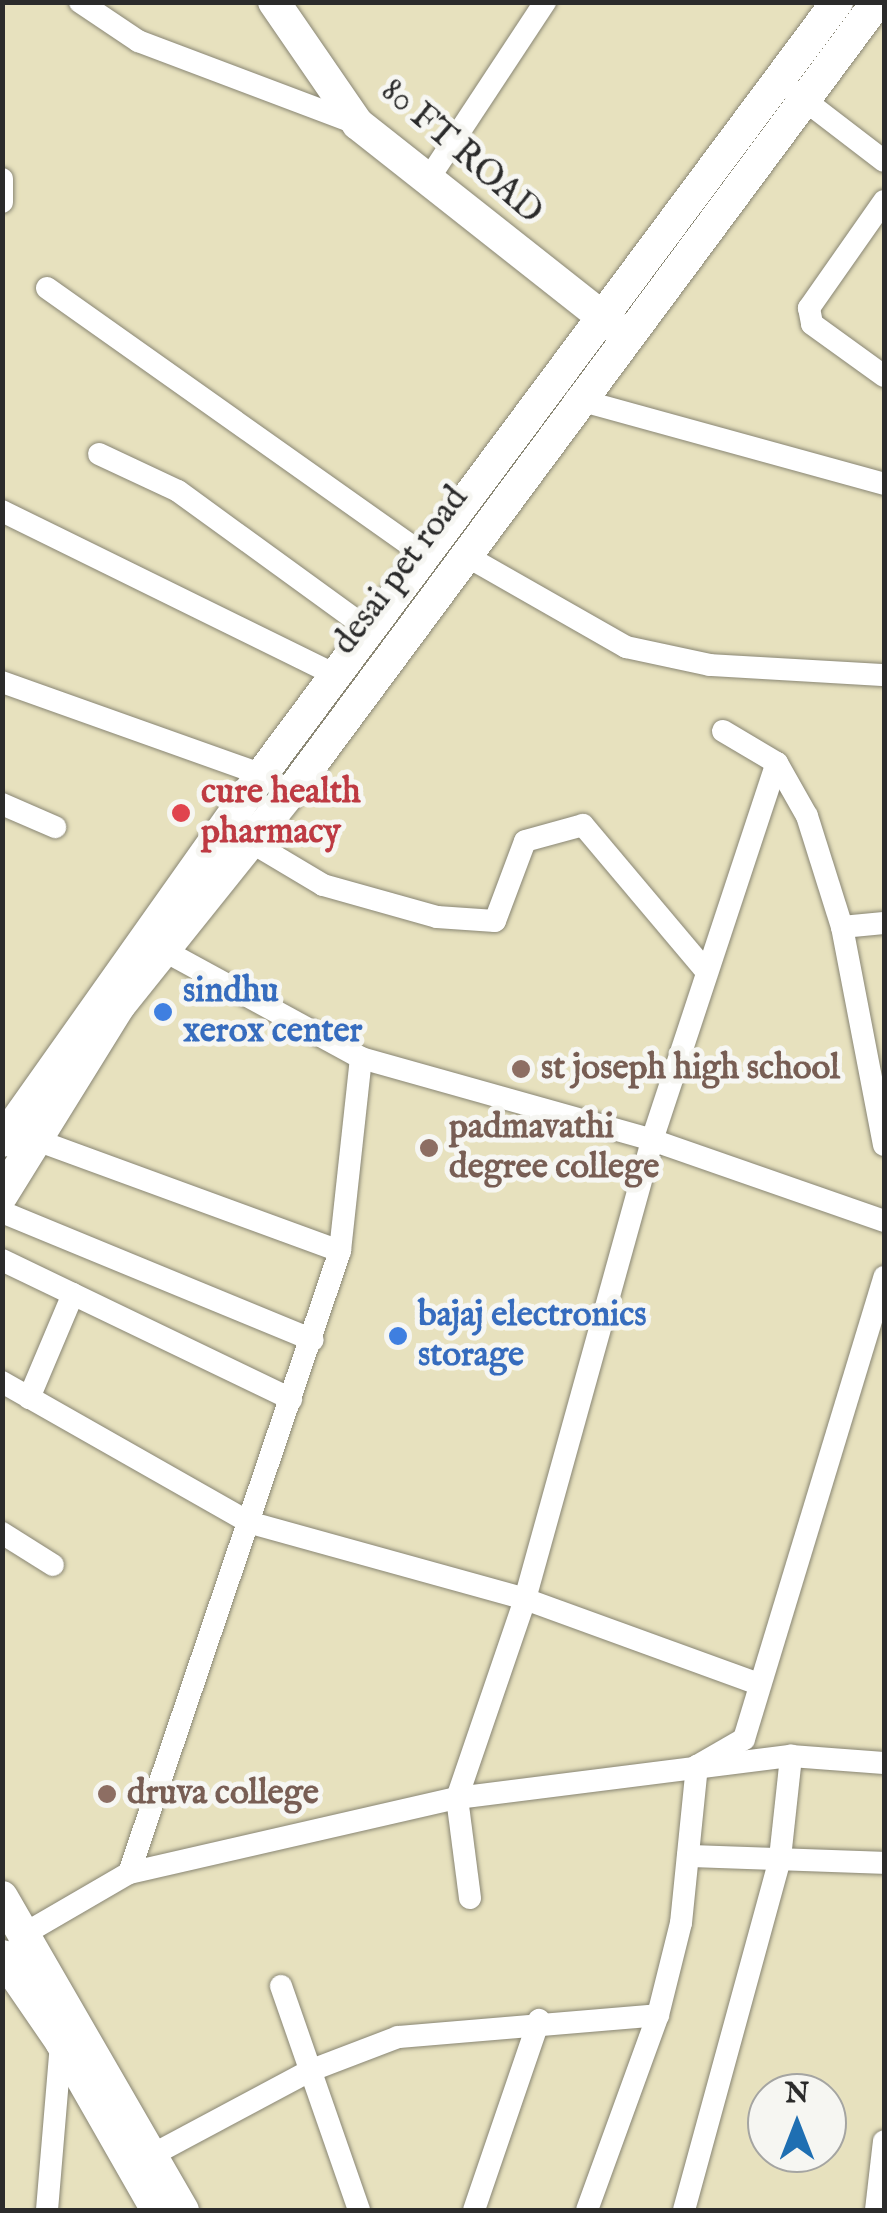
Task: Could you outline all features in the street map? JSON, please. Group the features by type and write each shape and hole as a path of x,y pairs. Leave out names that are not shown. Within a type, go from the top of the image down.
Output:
{"street":[{"path":"80,2 155,48 358,124"},
{"name":"80 FT ROAD","path":"274,2 358,124 614,326"},
{"path":"429,178 546,2"},
{"name":"desai pet road","path":"2,1141 153,944 251,842 294,788 576,400 614,326 836,2"},
{"name":"desai pet road","path":"2,1195 39,1142 153,944 262,774 426,556 614,326 808,99 877,2"},
{"path":"778,83 808,99 884,160"},
{"path":"2,179 2,202"},
{"path":"884,201 809,308 812,324 884,376"},
{"path":"47,288 426,556"},
{"path":"576,400 884,484"},
{"path":"98,454 178,491 369,630"},
{"path":"2,512 336,674"},
{"path":"463,554 626,647 710,664 884,675"},
{"path":"2,682 294,788"},
{"path":"723,731 777,763 807,816 842,927 884,1146"},
{"path":"470,1898 458,1798 525,1599 652,1140 777,763"},
{"path":"2,804 55,827"},
{"path":"251,842 324,885 436,917 495,921 525,841 582,825 706,972"},
{"path":"842,927 884,923"},
{"path":"153,944 361,1058 652,1140 884,1221"},
{"path":"129,1873 313,1340 340,1251 361,1058"},
{"path":"39,1142 340,1251"},
{"path":"2,1212 313,1340"},
{"path":"2,1260 291,1398"},
{"path":"697,1766 744,1739 884,1277"},
{"path":"29,1398 73,1294"},
{"path":"2,1382 248,1522 525,1599 759,1684"},
{"path":"2,1533 54,1565"},
{"path":"10,1956 129,1873 458,1798 791,1756 884,1763"},
{"path":"684,2210 780,1858 791,1756"},
{"path":"587,2210 658,2015 682,1923 697,1766"},
{"path":"688,1856 884,1863"},
{"path":"2,1897 10,1956 156,2210"},
{"path":"10,1956 152,2155 183,2210"},
{"path":"282,1986 359,2210"},
{"path":"152,2155 309,2071 398,2037 539,2020 658,2015"},
{"path":"474,2210 539,2020"},
{"path":"47,2210 61,2042"},
{"path":"876,2210 884,2141"}],"place":[{"name":"cure health pharmacy","path":"181,813"},
{"name":"sindhu xerox center","path":"163,1012"},
{"name":"st joseph high school","path":"521,1069"},
{"name":"padmavathi degree college","path":"429,1148"},
{"name":"bajaj electronics storage","path":"398,1336"},
{"name":"druva college","path":"107,1794"}]}
